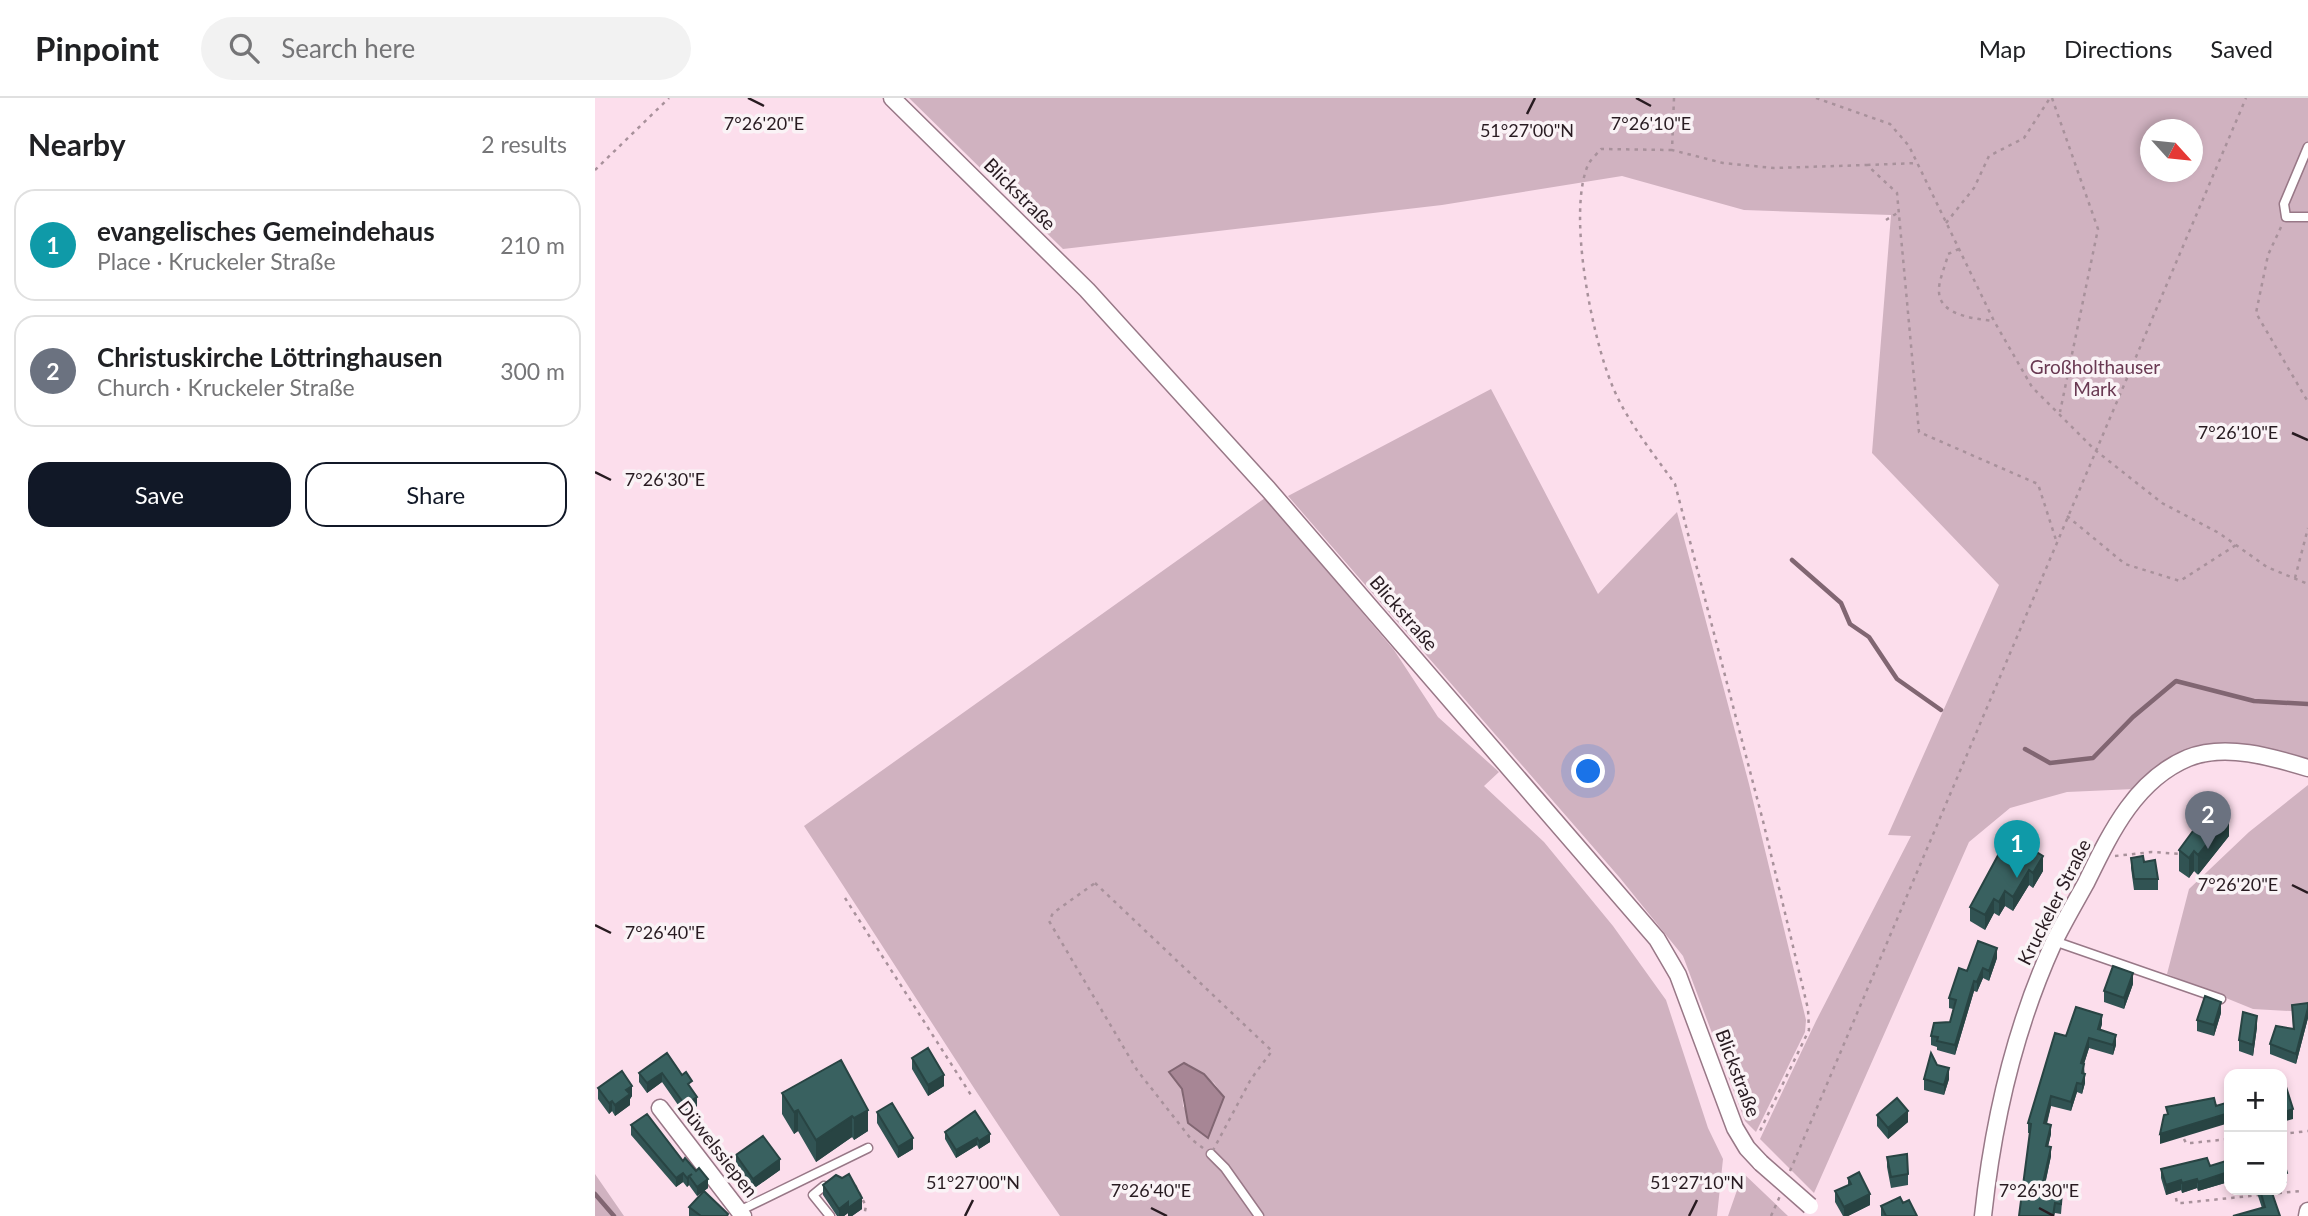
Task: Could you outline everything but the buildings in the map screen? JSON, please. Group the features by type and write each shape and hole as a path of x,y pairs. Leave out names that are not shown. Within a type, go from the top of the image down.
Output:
{"street":[{"name":"Blickstraße","path":"892,98 1087,290 1268,489 1657,939 1678,975 1729,1113 1747,1148 1814,1211"},
{"name":"Kruckeler Straße","path":"1983,1216 1990,1155 2018,1035 2054,941 2100,854 2140,789 2163,771 2189,758 2229,752 2308,768"},
{"name":"Düwelssiepen","path":"660,1108 741,1213"}],"lane":[{"path":"2308,147 2284,205 2286,217 2308,217"},
{"path":"2054,941 2221,999"},
{"path":"741,1213 868,1148"},
{"path":"1211,1154 1225,1168 1259,1216"},
{"path":"824,1186 813,1195 830,1216"}],"path":[{"path":"595,170 669,98"},
{"path":"1672,149 1674,98"},
{"path":"1816,98 1889,124 1909,146 1994,321 2032,387 2095,450 2162,503 2219,533 2267,567 2308,584"},
{"path":"1947,223 1974,188 1989,156 2024,138 2051,98"},
{"path":"2051,98 2098,229 2059,413"},
{"path":"1787,1179 2246,98"},
{"path":"1747,1148 1774,1104 1809,1030 1808,1009 1675,484 1643,439 1612,386 1599,342 1578,240 1588,165 1601,149 1672,149 1723,163 1774,168 1918,163"},
{"path":"1867,165 1897,193 1919,432 2038,484 2057,540"},
{"path":"1886,220 1899,212"},
{"path":"2286,217 2267,255 2256,313 2308,402"},
{"path":"1959,249 1948,254 1939,293 1944,306 1968,318 1994,321"},
{"path":"2067,516 2125,564 2180,581 2236,545"},
{"path":"2295,578 2308,527"},
{"path":"2111,855 2182,853"},
{"path":"1095,883 1272,1051 1251,1079 1211,1154 1191,1139 1137,1070 1049,921 1052,913 1095,883"},
{"path":"845,898 971,1095"},
{"path":"2287,1133 2308,1131"},
{"path":"2184,1139 2186,1143 2224,1140"},
{"path":"853,1182 866,1206 867,1212 864,1216"},
{"path":"2176,1198 2178,1203 2182,1203 2301,1191"},
{"path":"1771,1216 1781,1192"}],"green space":[{"name":"Großholthauser Mark","path":"909,98 2308,98 2308,764 2230,748 2134,789 2067,792 2010,808 1969,842 1814,1193 1760,1139 1816,1021 1911,836 1888,835 1999,585 1872,453 1891,215 1744,210 1622,176 1442,205 1063,249"},
{"path":"1491,389 1598,594 1677,512 1749,784 1806,1020 1805,1032 1756,1132 1745,1121 1683,956 1620,878 1288,496"},
{"path":"1265,498 1394,650 1438,717 1499,772 1484,786 1544,842 1613,926 1666,1000 1708,1128 1723,1159 1717,1216 1060,1216 804,826","holes":["1188,1064 1214,1083 1224,1097 1208,1138 1183,1106 1182,1089 1169,1072"]},
{"path":"2308,785 2308,1012 2253,1009 2167,974 2189,889 2249,832"},
{"path":"1743,1173 1788,1216 1728,1216"},
{"path":"595,1174 624,1216 595,1216"}],"shaded area":[{"path":"1184,1063 1204,1074 1224,1097 1208,1138 1188,1123 1182,1089 1169,1072"}],"waterway":[{"path":"1792,560 1841,603 1850,624 1869,637 1897,679 1941,710"},
{"path":"2025,749 2050,763 2093,758 2133,717 2176,681 2254,701 2308,704"},
{"path":"595,1194 614,1216"}],"place":[{"name":"Christuskirche Löttringhausen","path":"2208,849"},
{"name":"evangelisches Gemeindehaus","path":"2017,878"}]}
